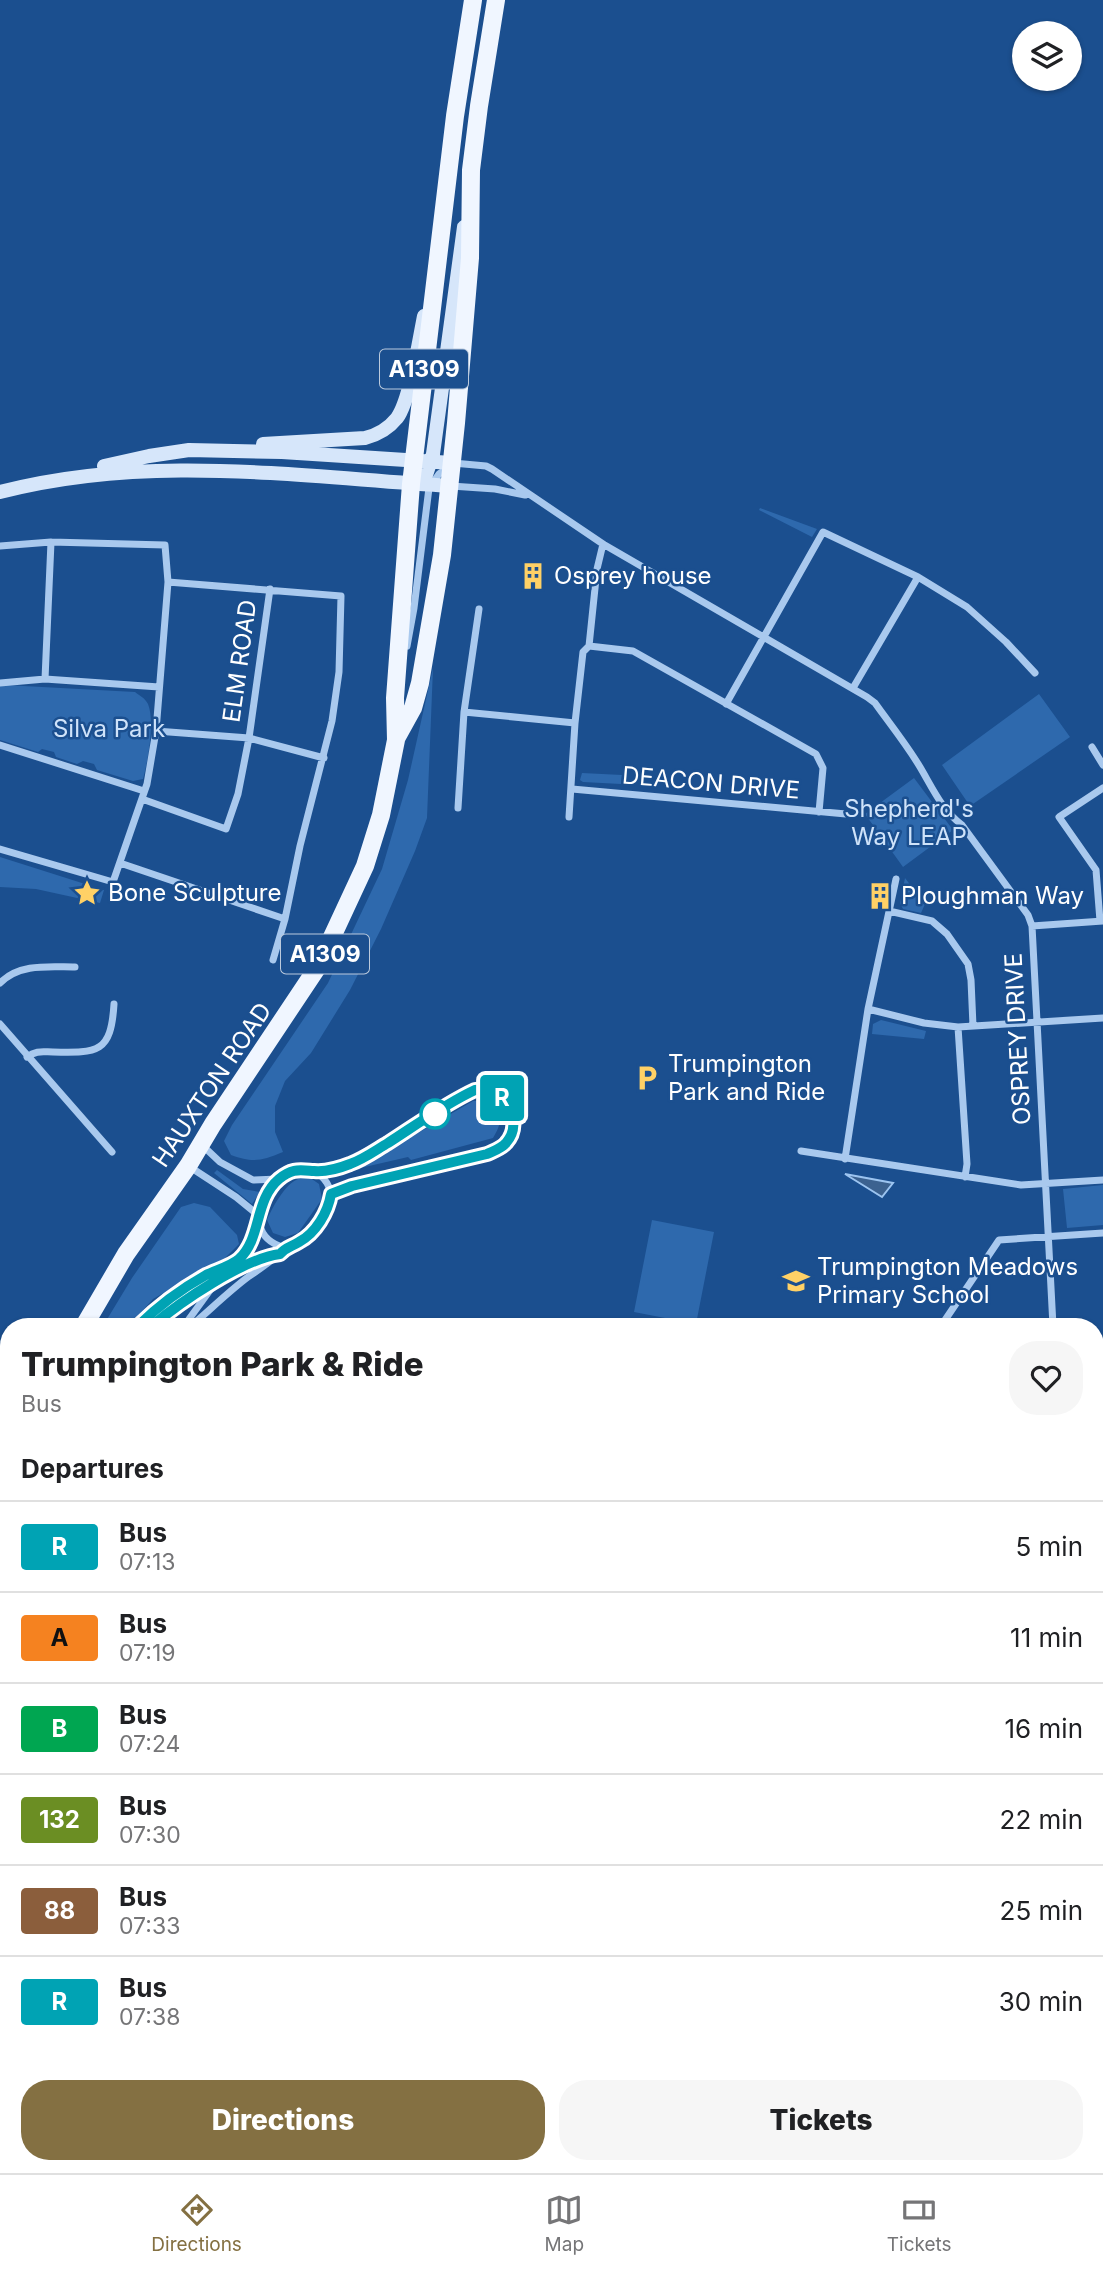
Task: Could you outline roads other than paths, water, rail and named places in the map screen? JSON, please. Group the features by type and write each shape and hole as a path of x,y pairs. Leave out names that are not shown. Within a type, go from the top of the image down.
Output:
{"main road":[{"name":"A1309","path":"396,740 396,698 411,484 423,462 438,251 462,62 473,0"},
{"name":"A1309","path":"396,740 413,708 420,684 442,555 450,486 456,465 470,258 471,170 496,0"},
{"name":"HAUXTON ROAD","path":"89,1318 126,1254 188,1166 319,965 365,866 381,815 396,740"}],"street":[{"path":"423,462 471,170"},
{"path":"0,492 149,456 189,450 373,436 390,426 400,413 406,397 438,251"},
{"path":"189,450 282,452 456,465"},
{"path":"396,698 412,618 428,495 439,474 456,465"},
{"name":"OSPREY DRIVE","path":"456,465 486,466 492,469 603,544 875,703 921,768 928,785 951,818 962,825 1028,915 1032,926 1053,1318"},
{"path":"66,477 140,471 273,471 495,489 530,496"},
{"path":"726,704 823,532 918,577 967,607 1035,673"},
{"path":"45,679 51,542"},
{"path":"0,546 51,542 165,545 168,582 156,732 143,795 113,882 0,849"},
{"path":"569,817 583,652 589,646 597,569 603,544"},
{"path":"853,688 918,577"},
{"path":"168,582 341,596 339,672 332,721 273,960"},
{"name":"ELM ROAD","path":"249,738 270,589"},
{"path":"458,808 464,712 479,609"},
{"path":"589,646 632,651 816,754 823,768 819,812"},
{"path":"0,682 45,679 159,687"},
{"path":"464,712 575,723"},
{"name":"ELM ROAD","path":"156,732 249,738 324,758"},
{"path":"0,745 143,795 226,830 238,794 249,738"},
{"path":"1091,747 1103,765"},
{"path":"1032,926 1102,921 1096,870 1059,817 1103,788"},
{"name":"DEACON DRIVE","path":"572,789 846,814"},
{"path":"120,863 285,919"},
{"path":"845,1159 868,1009 896,879"},
{"path":"889,911 932,921 947,934 968,964 973,1026"},
{"path":"0,983 9,973 30,968 75,967"},
{"path":"27,1057 35,1051 83,1052 97,1049 106,1041 113,1028 114,1004"},
{"path":"868,1009 924,1023 958,1027 1103,1018"},
{"path":"0,1024 112,1152"},
{"path":"958,1027 967,1164 965,1177"},
{"path":"0,1040 9,1036"},
{"path":"201,1144 220,1163 253,1180 278,1180"},
{"path":"801,1151 1021,1185 1103,1180"},
{"path":"188,1166 227,1191 258,1219 264,1237 285,1248"},
{"path":"190,1318 216,1282 246,1251 268,1193 278,1180 298,1170 310,1170 324,1180 331,1194 329,1207 317,1226 301,1241 285,1248 201,1318"},
{"path":"947,1318 999,1240 1103,1233"}],"place":[{"name":"Osprey house","path":"533,576"},
{"name":"Bone Sculpture","path":"87,893"},
{"name":"Ploughman Way","path":"880,896"},
{"name":"Trumpington Park and Ride","path":"647,1078"},
{"name":"Trumpington Meadows Primary School","path":"796,1281"}],"park label":[{"name":"Silva Park","path":"109,729"},
{"name":"Shepherd's Way LEAP","path":"909,823"}]}
